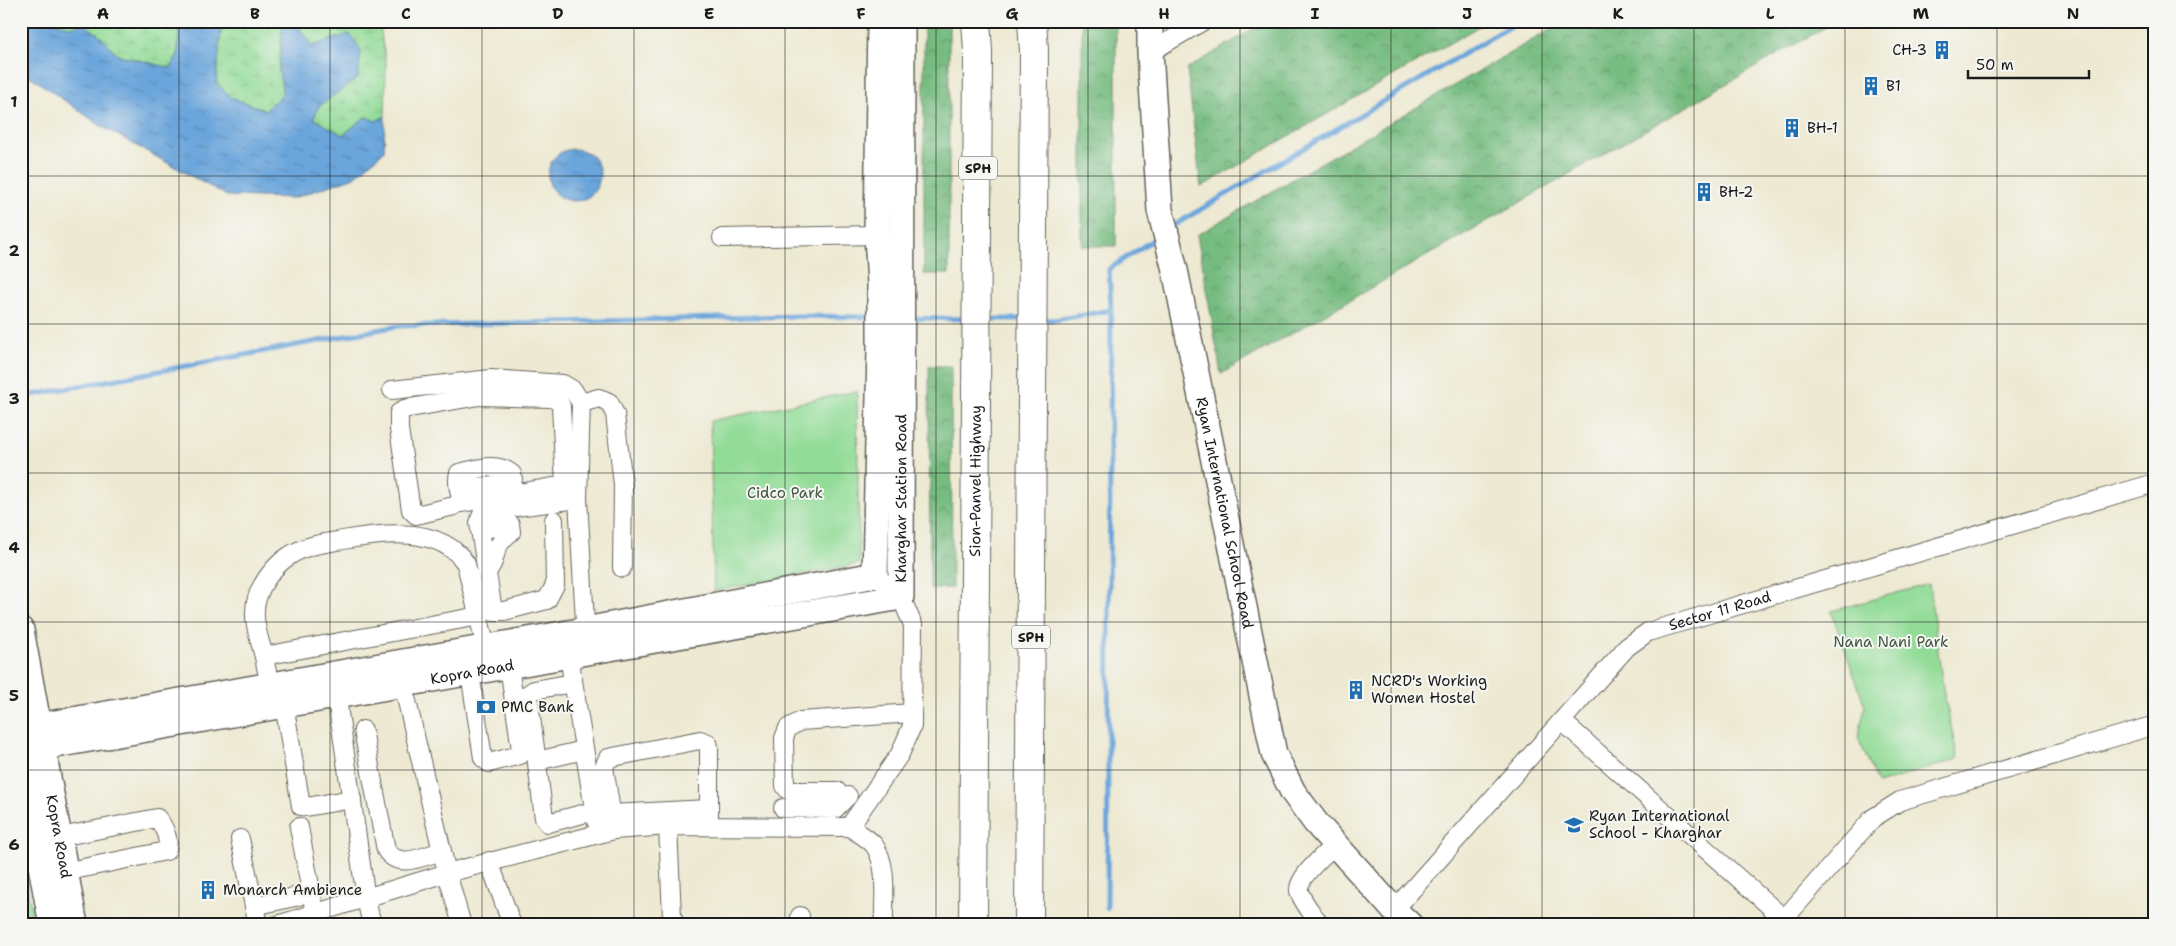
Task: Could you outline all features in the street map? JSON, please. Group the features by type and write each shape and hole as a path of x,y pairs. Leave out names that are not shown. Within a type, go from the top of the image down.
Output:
{"highway":[{"path":"976,21 978,51"},
{"name":"SPH","path":"978,51 981,21"},
{"name":"SPH","path":"1030,921 1034,51 1032,21"},
{"path":"1034,51 1037,21"},
{"name":"Sion-Panvel Highway","path":"975,921 978,51"}],"street":[{"name":"Kharghar Station Road","path":"880,21 890,167 891,351 901,597"},
{"name":"Kharghar Station Road","path":"891,284 878,235 890,167 902,21"},
{"name":"Ryan International School Road","path":"1150,21 1150,52 1160,210 1176,270 1274,754 1293,792 1334,845 1402,917"},
{"path":"1150,52 1203,21"},
{"path":"722,238 878,235"},
{"name":"Kharghar Station Road","path":"891,351 875,575 901,597"},
{"path":"392,390 491,379 563,384 573,390 582,403 574,489 576,643 573,683 584,750 604,822"},
{"path":"479,396 552,398 558,400 562,406 574,489 466,504 457,498 416,515 411,510 399,429 399,413 404,409 479,396"},
{"path":"582,403 599,398 609,402 615,414 623,485 622,568"},
{"name":"Sector 11 Road","path":"1402,917 1627,647 1648,632 2155,483"},
{"path":"554,520 555,585 547,600 495,612 492,609 486,572 480,518 487,511 574,489"},
{"path":"480,530 510,524 512,527 511,532 496,549 492,566 486,572"},
{"path":"352,799 306,808 301,806 277,695 254,617 260,589 282,561 301,550 315,545 358,537 399,534 422,537 446,546 463,559 466,564 486,648"},
{"name":"Kopra Road","path":"335,685 402,684 509,666 576,643 875,575"},
{"path":"849,826 900,754 912,726 913,624 901,597"},
{"name":"Kopra Road","path":"29,742 335,685 486,648 576,643 901,597"},
{"path":"264,656 479,616"},
{"name":"Kopra Road","path":"21,630 29,742 52,925"},
{"path":"470,672 483,758 490,763 520,755 521,750 509,666"},
{"path":"573,683 534,690 528,694 545,822 604,822 708,817 783,826 849,826 873,844 880,855 883,866 884,925"},
{"path":"402,684 447,873 462,925"},
{"path":"335,685 366,898 372,925"},
{"path":"783,826 783,801 835,809 843,794 788,790 785,786 784,738 788,728 801,722 912,713"},
{"path":"1563,722 1787,922 1873,818 1900,801 2155,724"},
{"path":"363,730 386,850 392,858 404,861 442,851"},
{"path":"604,822 604,767 608,758 700,740 708,742 708,817"},
{"name":"Kopra Road","path":"29,742 60,837 64,872 75,925"},
{"path":"537,761 584,750"},
{"path":"277,925 489,861 604,822 668,826 708,817"},
{"path":"60,837 157,818 164,826 168,847 166,851 64,872"},
{"path":"668,826 672,917 676,925"},
{"path":"299,827 315,914"},
{"path":"240,839 258,925"},
{"path":"1320,925 1300,893 1299,885 1305,875 1334,845"},
{"path":"489,861 512,925"},
{"path":"254,906 299,896"}],"green space":[{"path":"51,21 179,21 178,54 171,68 118,55 98,34"},
{"path":"222,21 283,21 279,71 283,94 265,110 232,98 216,83"},
{"path":"294,21 379,21 386,64 385,116 376,121 365,117 343,136 314,119 318,107 357,78 350,34 312,46"},
{"path":"924,21 949,21 949,274 924,274"},
{"path":"1082,21 1116,21 1116,246 1082,246"},
{"path":"1266,21 1488,21 1201,187 1187,69"},
{"path":"1565,21 1836,21 1221,374 1197,235"},
{"path":"929,366 951,366 952,588 930,589"},
{"name":"Cidco Park","path":"857,391 859,564 714,591 710,421"},
{"name":"Nana Nani Park","path":"1929,584 1943,688 1958,759 1878,784 1858,738 1865,706 1831,611"},
{"path":"21,853 34,925 21,925"}],"water":[{"path":"21,21 51,21 71,27 83,23 98,34 118,55 171,68 178,54 179,21 222,21 216,83 232,98 265,110 283,94 279,71 283,21 294,21 312,46 350,34 361,50 358,78 318,107 314,119 343,135 365,117 376,121 385,116 384,151 355,177 294,198 227,196 101,126 21,70"},
{"path":"569,149 579,149 593,156 600,170 600,180 593,194 579,201 569,201 559,197 552,190 548,180 548,170 552,160 559,153"}],"waterway":[{"path":"1171,227 1519,21"},
{"path":"1041,319 1055,320 1111,310 1109,269 1160,235"},
{"path":"1107,908 1111,310"},
{"path":"21,397 398,326 796,316 872,317"},
{"path":"908,318 970,319"},
{"path":"986,319 1025,319"}],"place":[{"name":"CH-3","path":"1942,50"},
{"name":"B1","path":"1871,86"},
{"name":"BH-1","path":"1792,128"},
{"name":"BH-2","path":"1704,192"},
{"name":"NCRD's Working Women Hostel","path":"1356,690"},
{"name":"PMC Bank","path":"486,707"},
{"name":"Ryan International School - Kharghar","path":"1574,825"},
{"name":"Monarch Ambience","path":"208,890"}]}
